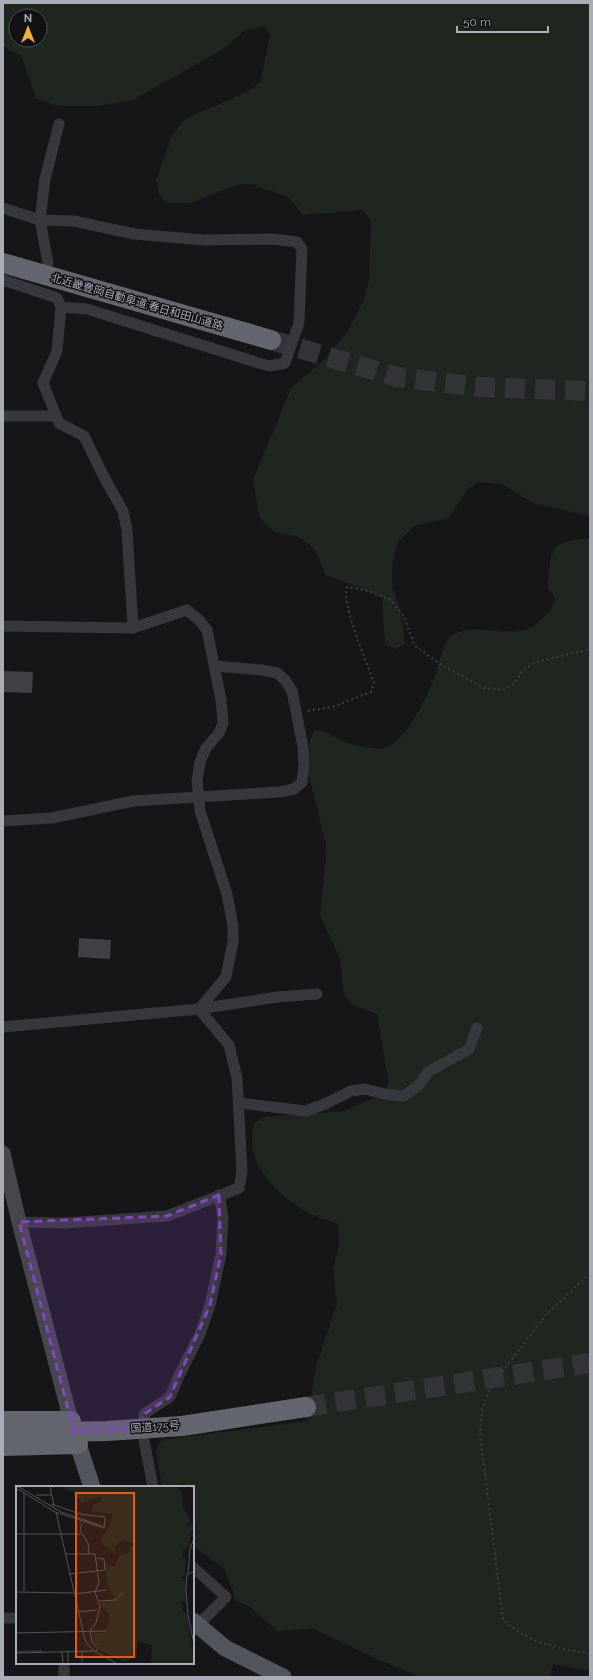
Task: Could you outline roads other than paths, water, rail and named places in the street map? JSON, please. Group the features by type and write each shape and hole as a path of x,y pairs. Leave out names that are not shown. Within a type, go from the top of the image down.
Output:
{"highway":[{"name":"北近畿豊岡自動車道;春日和田山道路","path":"3,263 271,340"},
{"name":"国道175号","path":"3,1433 107,1431 182,1426 306,1407"},
{"path":"3,1421 71,1421"},
{"path":"3,1446 78,1444"}],"main road":[{"path":"71,1421 92,1486"},
{"path":"195,1623 225,1648 283,1677"}],"street":[{"path":"48,263 40,220 45,179 59,124"},
{"path":"3,208 40,220 74,221 134,234 164,238 204,240 274,239 297,242 302,249 299,323 285,363 270,366 87,308 61,307"},
{"path":"3,280 57,298 61,307 57,351 43,383 54,416 59,424 84,436 123,511 127,530 133,628"},
{"path":"3,416 54,416"},
{"path":"3,626 133,628 188,610 207,630 222,700 223,723 219,734 206,748 200,762 197,781 198,796 200,811 227,894 233,926 233,942 226,977 199,1009"},
{"path":"3,821 52,818 133,801 280,792 294,789 302,782 304,766 303,747 295,714 292,691 285,680 277,674 262,670 214,666"},
{"path":"3,1027 199,1009 277,997 317,994"},
{"path":"18,1222 65,1222 167,1216 239,1188 242,1171 240,1103 237,1078 230,1045 199,1009"},
{"path":"240,1103 306,1111 325,1104 351,1091 366,1088 384,1094 404,1096 420,1084 428,1072 469,1049 477,1028"},
{"path":"3,1153 18,1222 71,1421"},
{"path":"153,1486 144,1440 144,1414 170,1397 178,1376 200,1334 210,1305 222,1254 223,1218 219,1195"},
{"path":"194,1568 226,1597 195,1623"},
{"path":"3,1618 16,1618"},
{"path":"64,1664 64,1677"}],"tunnel":[{"path":"271,340 397,377 479,387 590,391"},
{"path":"306,1407 590,1363"}]}
